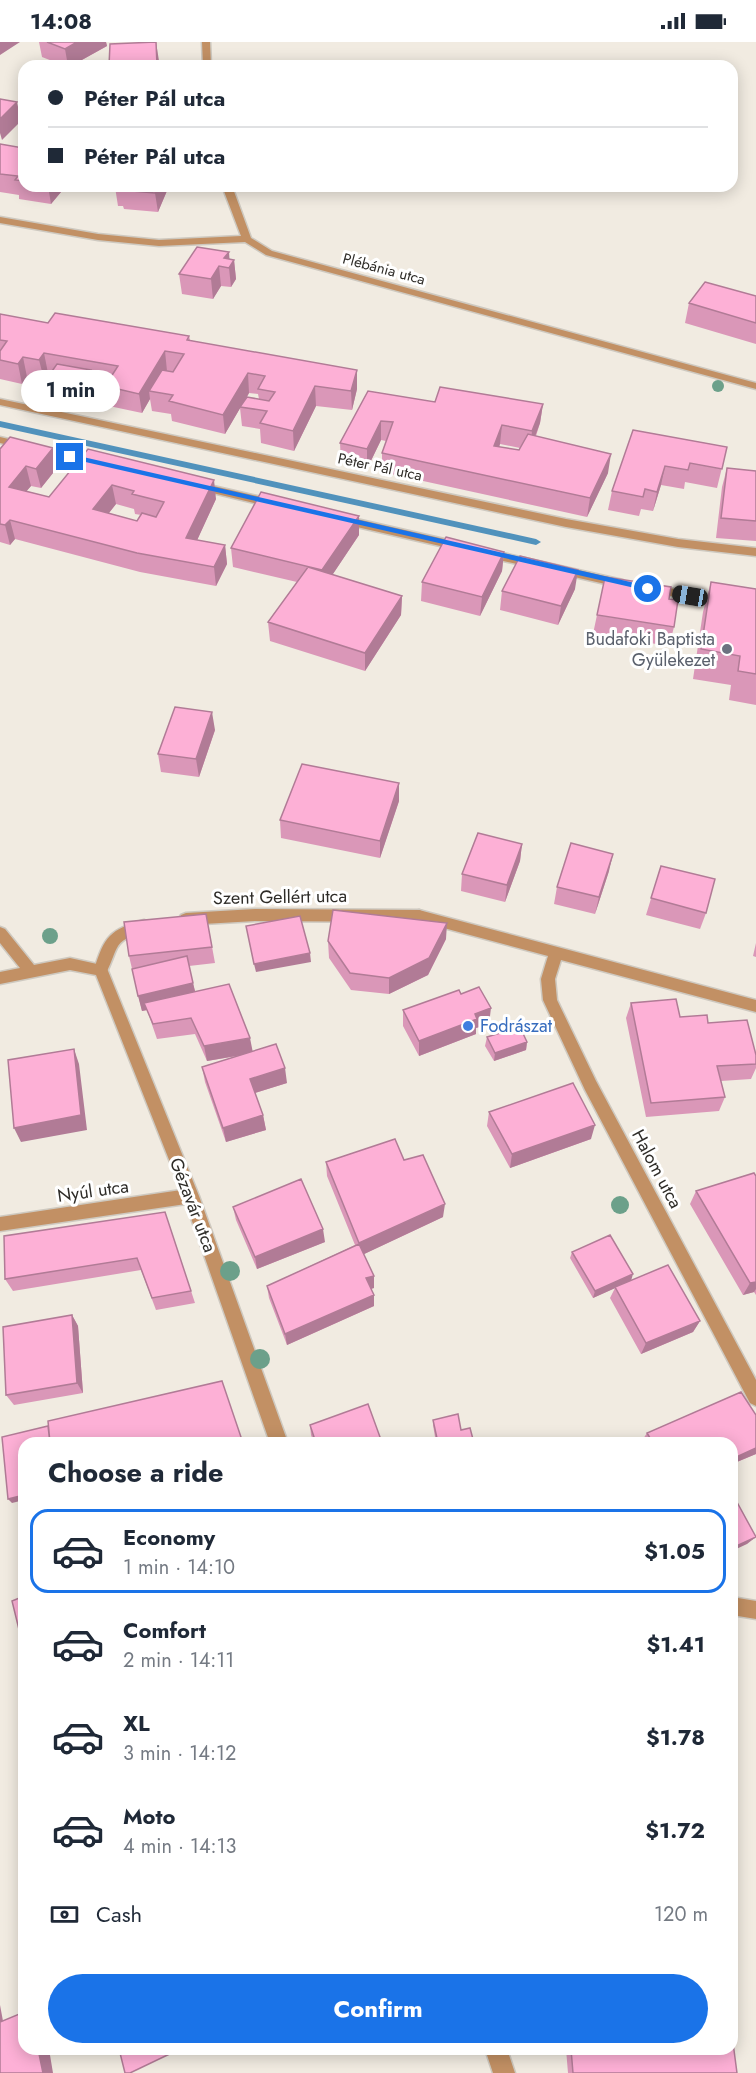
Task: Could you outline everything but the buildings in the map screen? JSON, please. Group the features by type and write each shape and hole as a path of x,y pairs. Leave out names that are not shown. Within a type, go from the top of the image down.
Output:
{"street":[{"path":"206,42 207,60"},
{"path":"0,220 98,237 159,243 247,239 229,192"},
{"name":"Plébánia utca","path":"247,239 268,253 756,386"},
{"name":"Péter Pál utca","path":"0,402 566,523 678,543 756,552"},
{"path":"0,440 106,465"},
{"path":"186,483 290,507"},
{"path":"324,515 628,585 756,607"},
{"name":"Szent Gellért utca","path":"177,920 255,915 419,916 756,1006"},
{"path":"0,978 70,964 100,970 110,942 127,930 156,923"},
{"path":"0,933 31,972"},
{"name":"Halom utca","path":"556,954 548,979 550,1000 590,1085 756,1397"},
{"name":"Gézavár utca","path":"100,970 191,1196 277,1437"},
{"name":"Nyúl utca","path":"0,1224 191,1196"},
{"path":"738,1607 756,1610"},
{"path":"498,2055 504,2073"}],"waterway":[{"path":"0,424 536,542"}],"place":[{"name":"Budafoki Baptista Gyülekezet","path":"727,649"},
{"name":"Fodrászat","path":"468,1026"}],"route":[{"path":"70,457 648,589"}]}
